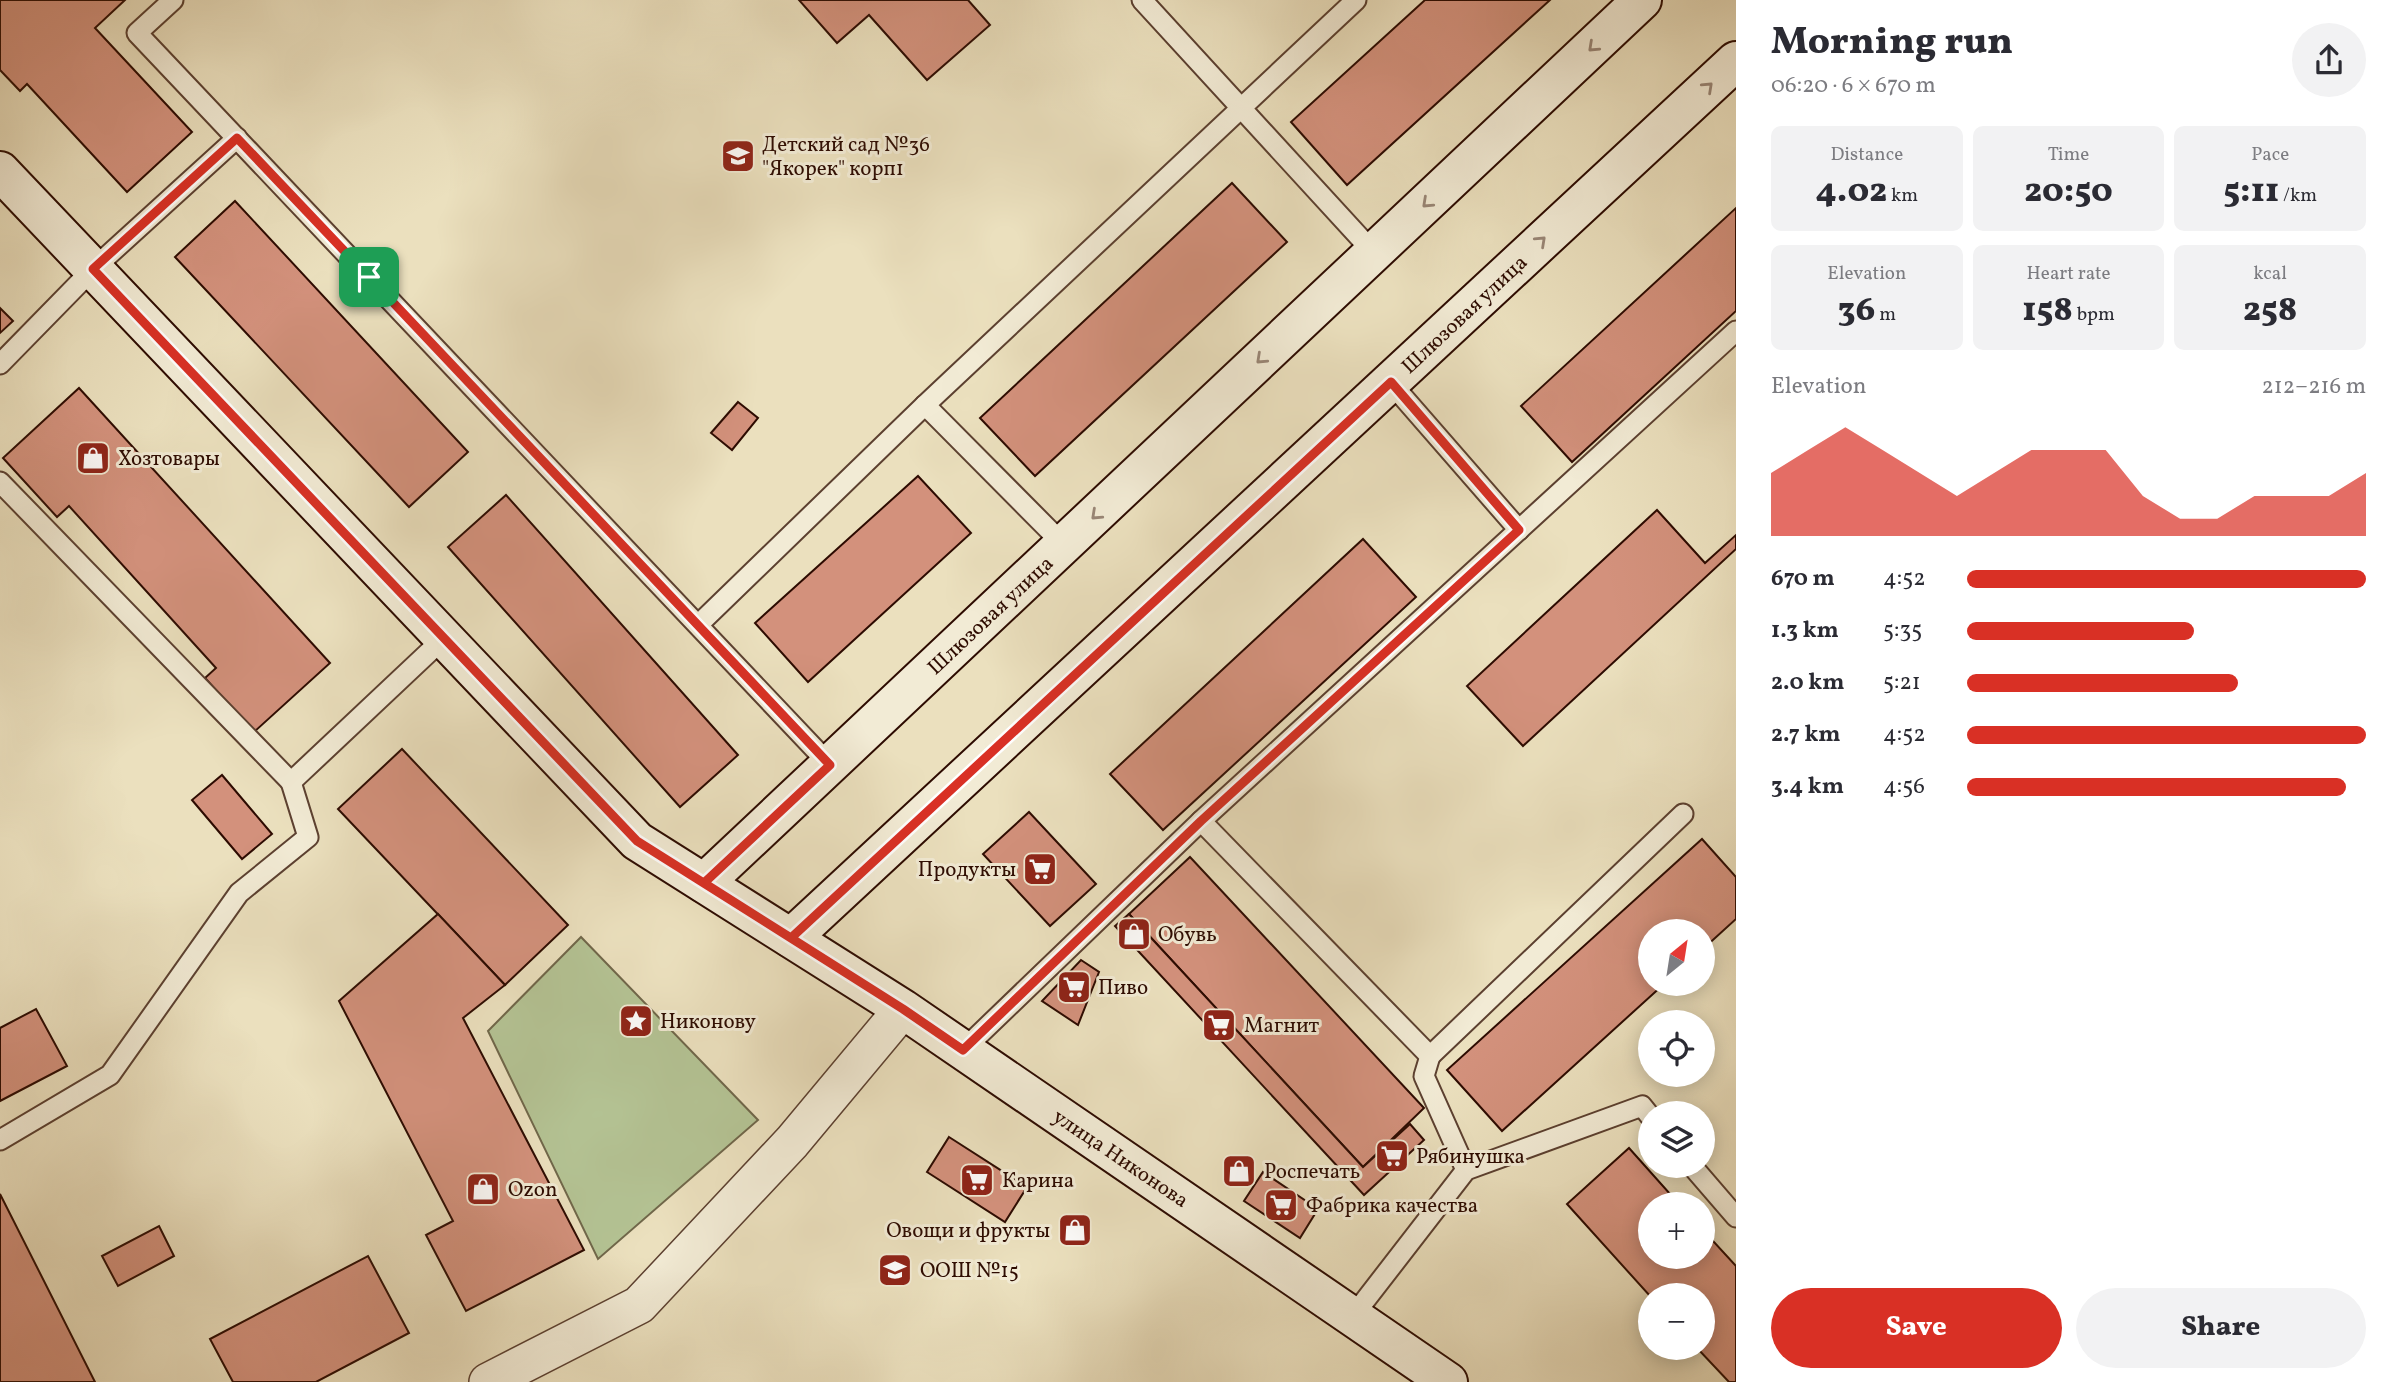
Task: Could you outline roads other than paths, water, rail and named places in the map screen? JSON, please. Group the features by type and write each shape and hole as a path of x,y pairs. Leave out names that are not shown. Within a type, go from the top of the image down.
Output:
{"main road":[{"name":"Шлюзовая улица","path":"704,883 1642,0"},
{"name":"Шлюзовая улица","path":"791,938 1736,61"},
{"path":"0,171 637,841 704,883"},
{"name":"улица Никонова","path":"704,883 903,1009 1448,1382"}],"street":[{"path":"488,1382 639,1305 792,1142 903,1009"}],"lane":[{"path":"173,0 137,33 830,765"},
{"path":"1142,0 1374,253"},
{"path":"698,625 925,405 1356,0"},
{"path":"0,364 93,269 237,138"},
{"path":"963,1050 1201,821 1736,331"},
{"path":"1391,382 1519,530"},
{"path":"925,405 1064,545"},
{"path":"0,482 291,782 308,837 239,893 110,1076 0,1140"},
{"path":"291,782 444,638"},
{"path":"1466,1170 1424,1076 1430,1056 1683,814"},
{"path":"1201,821 1430,1056"},
{"path":"1353,1316 1466,1170 1638,1107"},
{"path":"1702,1178 1736,1217"}],"place":[{"name":"Детский сад №36 \"Якорек\" корп1","path":"738,156"},
{"name":"Хозтовары","path":"93,458"},
{"name":"Продукты","path":"1040,869"},
{"name":"Обувь","path":"1134,934"},
{"name":"Пиво","path":"1074,987"},
{"name":"Никонову","path":"636,1021"},
{"name":"Магнит","path":"1219,1025"},
{"name":"Рябинушка","path":"1392,1156"},
{"name":"Роспечать","path":"1239,1171"},
{"name":"Карина","path":"977,1180"},
{"name":"Ozon","path":"483,1189"},
{"name":"Фабрика качества","path":"1281,1205"},
{"name":"Овощи и фрукты","path":"1075,1230"},
{"name":"ООШ №15","path":"895,1270"}]}
